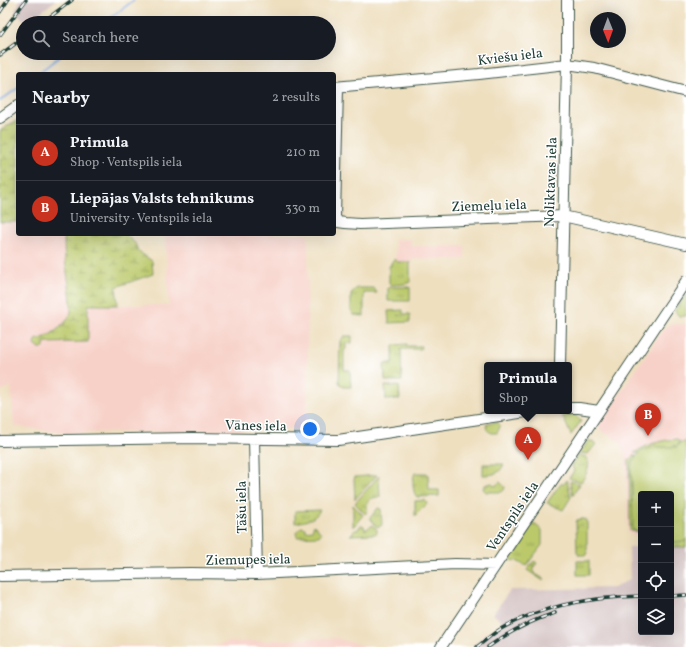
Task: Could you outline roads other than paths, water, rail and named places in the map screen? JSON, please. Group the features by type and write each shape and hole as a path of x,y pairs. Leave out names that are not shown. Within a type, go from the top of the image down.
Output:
{"street":[{"name":"Noliktavas iela","path":"560,362 567,64 567,0"},
{"name":"Kviešu iela","path":"336,87 480,74 567,64 594,68 686,92"},
{"path":"0,118 16,106"},
{"name":"Ziemeļu iela","path":"336,219 338,222 360,224 563,216 686,244"},
{"name":"Ventspils iela","path":"441,647 686,281"},
{"path":"572,408 599,412"},
{"name":"Vānes iela","path":"0,441 193,438 338,440 513,414"},
{"name":"Tāšu iela","path":"254,439 257,574"},
{"name":"Ziemupes iela","path":"0,576 257,574 455,564 496,565"}],"waterway":[{"path":"113,16 134,0"},
{"path":"40,72 55,60"},
{"path":"0,101 16,89"}],"railway":[{"path":"0,12 8,0"},
{"path":"0,35 26,0"},
{"path":"51,16 72,0"},
{"path":"0,55 16,43"},
{"path":"674,596 686,595"},
{"path":"477,647 496,632 515,621 532,614 568,604 604,598 638,596"},
{"path":"488,647 520,627 555,613"}],"place":[{"name":"Liepājas Valsts tehnikums","path":"648,436"},
{"name":"Primula","path":"528,460"}]}
